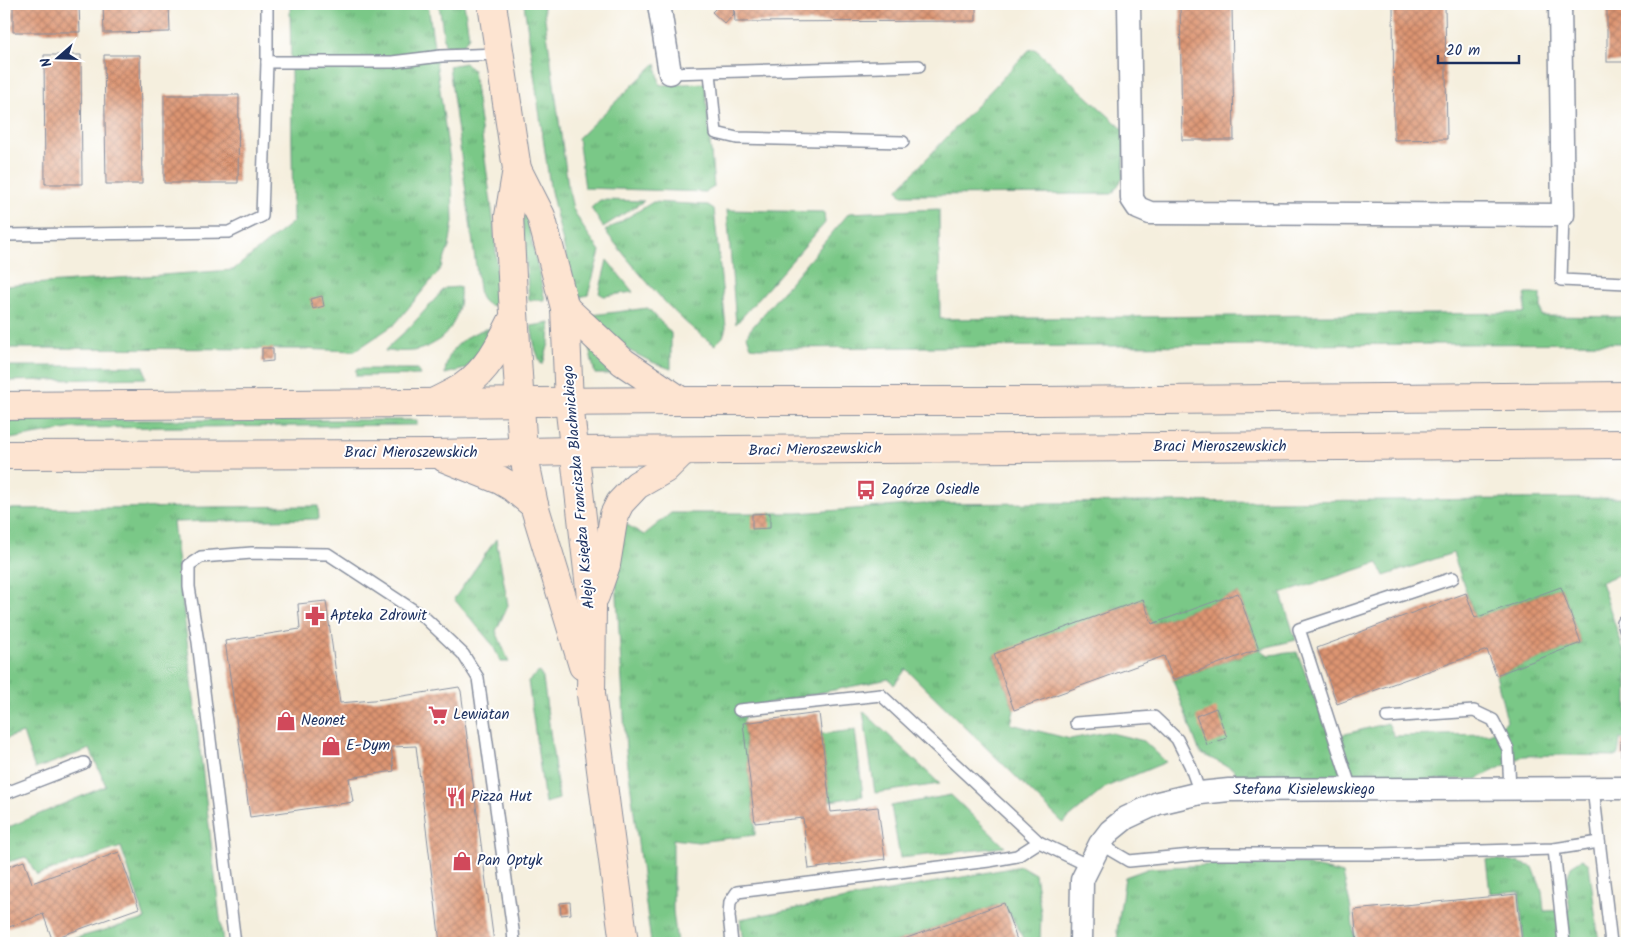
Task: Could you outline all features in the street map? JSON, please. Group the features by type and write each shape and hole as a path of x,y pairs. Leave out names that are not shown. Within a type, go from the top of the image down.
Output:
{"main road":[{"name":"Aleja Księdza Franciszka Blachnickiego","path":"492,4 517,169 509,216 523,452 534,505 592,694"},
{"name":"Aleja Księdza Franciszka Blachnickiego","path":"517,169 541,216 565,308 568,403 592,606 592,694 624,943"},
{"path":"565,308 623,362 680,401"},
{"path":"433,404 464,386 483,370 499,348 515,316"},
{"path":"4,406 1627,396"},
{"name":"Braci Mieroszewskich","path":"4,455 434,454 573,451 682,452 1627,444"},
{"path":"592,606 606,565 614,515 620,503 637,485 665,469 682,452"},
{"path":"434,454 500,480 534,505"}],"street":[{"path":"659,4 670,73"},
{"path":"1128,4 1132,199 1138,208 1150,213 1562,215 1560,4"},
{"name":"Stefana Kisielewskiego","path":"1081,943 1082,880 1100,844 1110,831 1126,818 1158,803 1200,793 1229,790 1627,788"}],"lane":[{"path":"4,235 229,232 262,216 267,4"},
{"path":"267,62 392,62 441,56 500,54"},
{"path":"670,73 920,66"},
{"path":"710,73 716,133 737,138 903,142"},
{"path":"1562,215 1561,280 1627,283"},
{"path":"235,943 198,642 189,587 189,565 202,557 252,553 328,554 424,617 463,654 478,678 514,930 514,943"},
{"path":"1351,789 1299,629 1453,578"},
{"path":"1627,622 1623,623 1627,635"},
{"path":"739,710 881,695 1039,842 1089,866"},
{"path":"1387,717 1474,711 1493,720 1508,749 1510,788"},
{"path":"1076,723 1154,716 1177,739 1190,764 1200,793"},
{"path":"4,794 84,763"},
{"path":"1593,788 1611,943"},
{"path":"732,943 728,916 730,902 737,892 989,861 1017,856 1039,842"},
{"path":"1100,844 1129,861 1202,854 1378,854 1554,849 1599,842"},
{"path":"1554,849 1564,943"}],"green space":[{"path":"290,4 428,4 452,176 453,222 449,247 440,270 395,324 355,351 299,349 4,348 4,286 233,270 293,222"},
{"path":"439,4 464,4 469,36 463,45 445,46"},
{"path":"524,4 543,4 568,186 573,209 600,251 588,295 579,297 567,260 550,187"},
{"path":"1035,49 1125,131 1123,178 1112,194 901,195 898,189 1029,50"},
{"path":"465,63 473,70 494,225 500,306 488,304 480,296 449,66"},
{"path":"656,63 660,85 705,83 714,187 706,192 585,188 578,138"},
{"path":"600,200 644,201 603,227 591,208"},
{"path":"653,202 708,205 714,209 726,327 723,337 715,345 670,307 605,231"},
{"path":"939,209 940,319 1525,313 1525,294 1541,294 1541,316 1627,317 1627,343 751,347 747,336 750,330 849,213"},
{"path":"727,210 824,212 825,223 736,324"},
{"path":"522,215 526,215 545,300 529,300"},
{"path":"607,260 633,292 604,296 599,293"},
{"path":"460,287 460,299 455,320 443,337 425,348 413,351 385,351 410,327 445,288"},
{"path":"648,308 671,333 671,369 628,350 592,315"},
{"path":"550,323 549,343 543,364 541,364 535,348 531,326"},
{"path":"485,329 499,329 465,369 445,374 449,358 458,345 463,340"},
{"path":"589,347 620,369 616,374 595,374"},
{"path":"4,366 144,366 146,378 4,381"},
{"path":"356,369 417,369 420,375 356,376"},
{"path":"4,420 417,420 417,425 74,428 4,440"},
{"path":"1627,498 1627,571 1601,582 1627,661 1627,739 1620,739 1618,756 1523,756 1477,779 1241,782 1233,769 1200,753 1173,680 1259,649 1238,593 1152,624 1143,599 994,655 1014,710 1011,724 1070,739 1107,732 1144,741 1166,762 1106,787 1063,823 906,669 894,685 889,679 749,707 743,723 755,835 698,842 673,839 673,911 677,943 651,943 626,751 616,579 624,523 644,535 671,513 798,513 925,504","holes":["1453,553 1475,618 1561,587 1581,643 1496,675 1507,721 1490,734 1394,736 1388,723 1330,738 1297,652 1269,655 1259,649 1296,640 1281,594 1378,563 1384,576"]},
{"path":"318,506 319,519 173,522 223,943 58,943 145,919 121,847 37,875 26,857 4,863 4,829 106,786 90,749 35,769 23,733 4,739 4,509"},
{"path":"496,539 508,605 496,631 509,662 501,662 492,644 454,599"},
{"path":"539,672 543,678 559,799 545,803 528,681"},
{"path":"863,711 940,784 875,793"},
{"path":"855,730 863,796 830,801 821,734"},
{"path":"951,795 1005,847 900,858 891,806"},
{"path":"1486,859 1513,861 1533,867 1542,891 1544,911 1570,910 1566,882 1571,866 1582,859 1589,864 1599,943 1524,943 1519,891 1490,893"},
{"path":"1289,861 1343,874 1351,909 1355,943 1119,943 1117,931 1125,877 1150,868"},
{"path":"1021,866 1035,874 1041,913 1040,943 1027,943 1003,903 892,943 743,943 740,919"}],"building":[{"path":"13,4 79,4 80,32 13,32"},
{"path":"103,4 169,4 170,32 104,33"},
{"path":"712,4 733,4 734,14 725,24 712,12 716,8"},
{"path":"734,4 976,4 976,21 735,22"},
{"path":"1180,4 1232,4 1234,140 1182,140"},
{"path":"1393,4 1445,4 1447,139 1394,140"},
{"path":"1607,4 1627,4 1627,62 1607,62"},
{"path":"44,55 81,55 82,184 45,184"},
{"path":"104,55 140,55 142,184 106,184"},
{"path":"164,95 239,95 238,183 164,183"},
{"path":"322,296 324,306 313,309 310,299"},
{"path":"262,348 273,348 273,361 262,362"},
{"path":"770,513 770,528 752,529 752,514"},
{"path":"1561,587 1581,643 1496,675 1487,650 1337,704 1317,648 1466,593 1475,618"},
{"path":"1238,593 1259,649 1173,680 1164,656 1014,710 994,654 1143,599 1152,624"},
{"path":"326,601 340,703 384,699 459,687 461,691 494,943 440,943 416,746 391,747 394,771 349,778 353,802 250,817 225,641 300,629 298,604"},
{"path":"1216,708 1227,738 1207,745 1196,716"},
{"path":"819,713 831,812 878,807 885,859 809,869 803,818 755,823 743,723"},
{"path":"1621,741 1627,741 1627,755 1621,756"},
{"path":"119,852 139,908 52,939 43,914 4,929 4,868 24,861 32,883"},
{"path":"1517,894 1522,943 1357,943 1354,910"},
{"path":"570,902 571,914 561,915 560,903"},
{"path":"1004,903 1018,943 893,943"}],"place":[{"name":"Zagórze Osiedle","path":"866,490"},
{"name":"Apteka Zdrowit","path":"315,616"},
{"name":"Lewiatan","path":"438,715"},
{"name":"Neonet","path":"286,721"},
{"name":"E-Dym","path":"331,746"},
{"name":"Pizza Hut","path":"456,797"},
{"name":"Pan Optyk","path":"462,861"}]}
